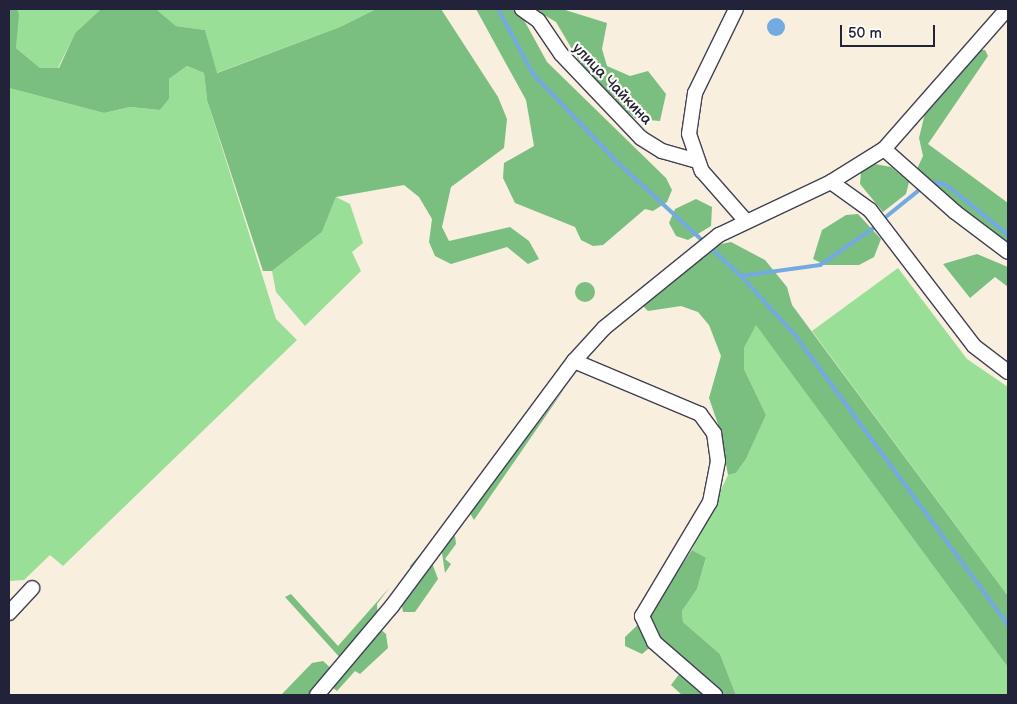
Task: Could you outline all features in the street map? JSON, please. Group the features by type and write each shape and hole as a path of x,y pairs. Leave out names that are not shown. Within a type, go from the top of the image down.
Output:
{"street":[{"name":"улица Чайкина","path":"522,9 538,20 560,54 642,138 662,151 694,160"},
{"path":"736,9 695,93 689,134 694,160 746,221"},
{"path":"317,695 444,540 574,361 604,328 663,278 746,221 831,182 884,149 1007,9"},
{"path":"884,149 955,212 1008,252"},
{"path":"831,182 856,196 870,210 974,346 1008,372"},
{"path":"574,361 700,414 714,434 718,461 710,502 642,616 654,642 715,695"},
{"path":"9,613 32,588"}],"green space":[{"path":"9,9 17,9 19,14 16,48 40,68 59,68 75,33 101,9 156,9 176,26 205,30 217,73 340,27 376,9 441,9 498,97 507,119 504,148 451,187 442,227 449,241 510,227 529,241 539,259 528,264 507,247 451,264 435,256 429,242 432,219 419,197 404,185 336,197 322,232 272,271 263,271 207,100 204,73 187,66 169,79 169,99 160,110 130,107 104,113 9,88"},
{"path":"17,9 101,9 75,33 58,68 40,68 16,48"},
{"path":"156,9 376,9 340,27 216,73 205,30 176,26"},
{"path":"476,9 518,9 547,62 666,178 672,190 667,202 653,211 645,209 603,245 593,246 581,240 575,227 515,203 503,178 504,163 534,146 526,100"},
{"path":"534,9 562,9 607,23 602,49 607,66 630,76 648,71 666,94 660,121 636,119 605,94 589,78 556,22"},
{"path":"978,50 985,50 988,56 928,144 1008,203 1008,248 916,171 923,156 919,138 926,109"},
{"path":"187,66 204,73 207,100 276,319 297,340 63,566 50,555 24,580 9,581 9,88 104,113 130,107 160,110 169,99 169,79"},
{"path":"875,164 891,167 909,182 906,194 883,212 860,184 861,172"},
{"path":"336,197 350,204 363,243 352,252 361,271 305,326 276,292 272,271 322,232"},
{"path":"696,199 712,207 711,226 688,240 676,236 669,223 675,209"},
{"path":"858,214 881,239 874,257 859,265 825,265 813,259 822,230 846,215"},
{"path":"731,242 765,260 787,287 792,305 1008,596 1008,667 756,325 744,348 744,369 766,415 746,459 736,473 728,475 720,430 709,398 721,356 709,325 698,312 681,306 648,311 643,306 696,259 721,244"},
{"path":"977,254 1008,267 1008,287 995,277 970,298 943,264"},
{"path":"898,268 967,359 1008,387 1008,596 812,331"},
{"path":"581,282 589,282 595,288 595,296 589,302 581,302 575,296 575,288"},
{"path":"756,324 1001,656 1008,667 1008,695 736,695 720,654 683,622 682,611 697,589 706,559 692,550 728,475 736,473 746,459 766,415 744,369 744,348"},
{"path":"565,388 474,520 468,510 433,541 532,404 474,490 483,496"},
{"path":"455,536 456,544 445,559 451,564 445,573 441,546"},
{"path":"426,548 434,548 432,563 438,579 415,612 403,612 401,601 416,582 410,566"},
{"path":"692,550 706,558 697,589 682,611 683,622 720,654 736,695 682,695 671,685 686,665 659,640 642,654 625,646 625,637 649,614"},
{"path":"390,587 377,604 378,627 386,634 388,648 360,674 355,671 337,691 324,681 312,695 281,695 312,663 323,661 336,673 343,661 285,597 291,594 338,646"}],"water":[{"path":"776,18 782,21 785,27 782,33 776,36 770,33 767,27 770,21"}],"waterway":[{"path":"498,9 533,74 616,161 702,240"},
{"path":"936,182 948,186 1008,235"},
{"path":"887,216 918,191"},
{"path":"712,249 741,276 820,265 875,227"},
{"path":"741,276 795,335 1008,625"}]}
